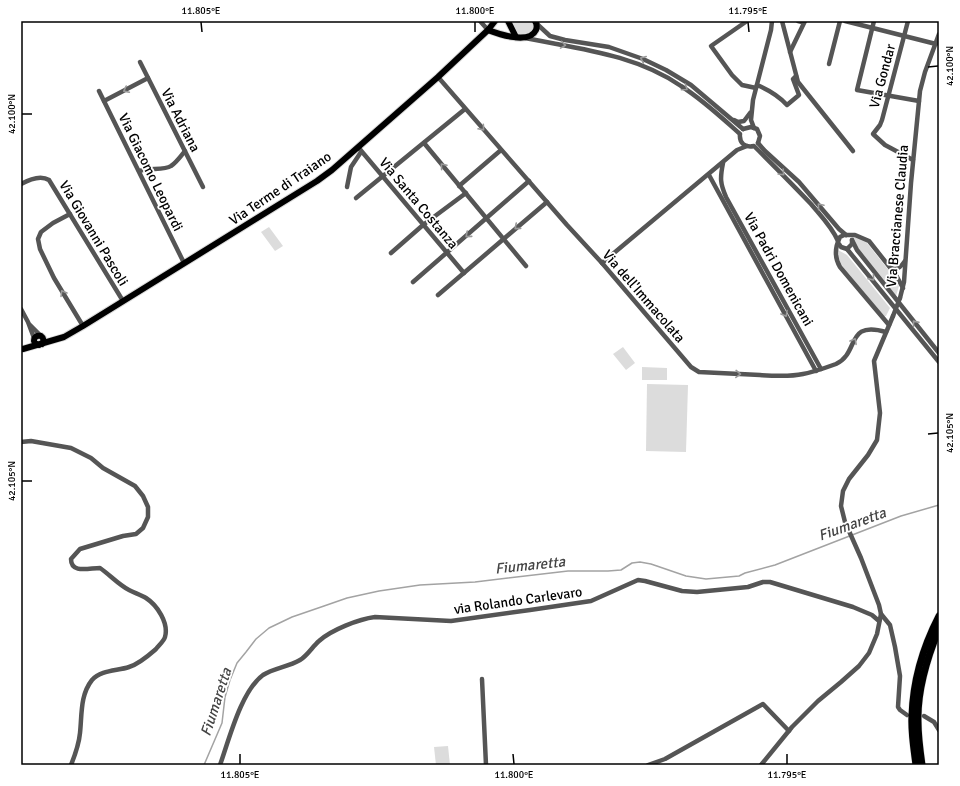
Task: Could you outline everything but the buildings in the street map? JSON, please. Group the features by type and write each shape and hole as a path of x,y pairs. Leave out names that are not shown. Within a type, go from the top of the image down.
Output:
{"highway":[{"path":"916,765 912,717 916,678 927,642 939,616"},
{"path":"922,765 918,721 919,700 927,661 939,629"}],"main road":[{"name":"Via Terme di Traiano","path":"22,350 64,337 317,181 360,149 488,30 495,21"},
{"path":"508,21 516,37"},
{"path":"488,30 500,34 525,38 534,33 536,23"},
{"path":"42,336 44,340 40,344 35,344 34,339 37,336 42,336 64,337"},
{"name":"Via Terme di Traiano","path":"22,350 34,339"}],"street":[{"path":"480,21 488,30"},
{"path":"747,21 711,46 732,75 742,85 756,86 769,90 780,97 787,105 799,95 792,79 796,76"},
{"path":"737,150 747,146 754,146 758,143 760,134 754,128 751,120 751,111 772,21"},
{"path":"782,21 798,82 853,151"},
{"path":"790,52 805,21 798,21"},
{"path":"828,64 840,21"},
{"path":"844,21 936,44"},
{"path":"874,21 856,90 919,101"},
{"name":"Via Gondar","path":"908,21 889,96 880,125 873,134 885,145 913,160"},
{"path":"536,23 550,36 609,47 644,59 691,85 730,119 746,128 754,128"},
{"name":"Via Braccianese Claudia","path":"907,715 898,707 900,676 890,625 881,614 874,590 842,513 841,497 849,479 868,455 877,440 880,413 874,361 903,288 919,101 925,72 939,34"},
{"path":"525,38 596,51 632,61 654,70 681,85 740,134 741,141 737,150 724,163 602,263"},
{"name":"Via Adriana","path":"140,62 203,187"},
{"name":"Via dell'Immacolata","path":"438,77 602,263 691,367 699,372 784,376 802,375 838,363 849,352 853,341 860,332 867,329 877,329 886,332"},
{"path":"104,101 148,78"},
{"name":"Via Giacomo Leopardi","path":"99,91 184,263"},
{"path":"356,198 465,109"},
{"path":"730,119 738,122 744,121 751,111"},
{"path":"740,134 751,120"},
{"path":"741,141 747,146"},
{"path":"424,143 526,266"},
{"path":"758,143 799,182 839,229 852,240 857,250 939,353"},
{"path":"754,146 779,170 824,219 835,234 841,247 847,249 939,362"},
{"name":"Via Santa Costanza","path":"360,149 464,273"},
{"name":"Via Terme di Traiano","path":"346,187 351,167 360,149"},
{"path":"459,186 501,150"},
{"path":"139,171 146,168 163,168 171,166 185,151"},
{"path":"712,181 718,180 720,177 724,163"},
{"path":"711,174 720,177"},
{"name":"Via Padri Domenicani","path":"711,174 712,181 816,371"},
{"name":"Via Giovanni Pascoli","path":"21,184 31,179 44,177 49,180 123,302"},
{"name":"Via Padri Domenicani","path":"720,177 722,188 726,196 821,369"},
{"path":"412,282 529,182"},
{"path":"391,253 423,225 466,193"},
{"path":"438,295 547,202"},
{"path":"70,214 41,232 38,239 40,249 54,278 83,326"},
{"path":"889,325 840,267 836,260 836,250 838,242 842,236 855,235 869,241 891,268 903,288"},
{"path":"847,249 852,244 852,240"},
{"path":"891,268 899,268 905,261"},
{"path":"21,310 28,322 34,339"},
{"path":"28,322 42,336"},
{"path":"21,442 31,441 71,448 134,486 143,496 148,507 148,517 143,528 136,534 123,536 80,549 71,559 71,564 74,568 100,568 129,590 147,598 159,610 164,619 166,629 165,637 160,645 138,663 128,668 98,675 92,681 86,690 82,703 80,733 76,754 71,765"},
{"name":"via Rolando Carlevaro","path":"220,765 240,707 250,688 263,676 300,660 320,640 338,629 367,618 375,617 451,621 591,601 638,580 682,591 697,592 748,587 763,582 770,582 853,607 872,615 879,621"},
{"path":"761,765 789,731 818,701 859,666 869,653 874,643 881,614"},
{"path":"482,679 486,765"},
{"path":"648,765 665,759 763,704 789,731"},
{"path":"924,716 934,722 939,730"}],"shaded area":[{"path":"512,21 532,21 532,31 524,37 515,30"},
{"path":"269,227 283,246 275,251 261,232"},
{"path":"852,236 865,240 894,277 899,286 896,296 858,249"},
{"path":"838,250 847,255 890,308 886,316 884,316 843,267 839,260"},
{"path":"623,347 635,363 626,370 613,354"},
{"path":"642,367 667,368 667,380 642,380"},
{"path":"647,384 688,385 686,452 646,451"},
{"path":"448,746 450,765 436,765 434,747"}],"waterway":[{"name":"Fiumaretta","path":"204,765 222,723 225,697 237,663 256,639 269,628 292,617 347,598 379,591 420,585 475,582 568,571 621,570 632,563 640,562 651,564 686,576 706,579 739,576 775,565 901,516 939,505"}]}
